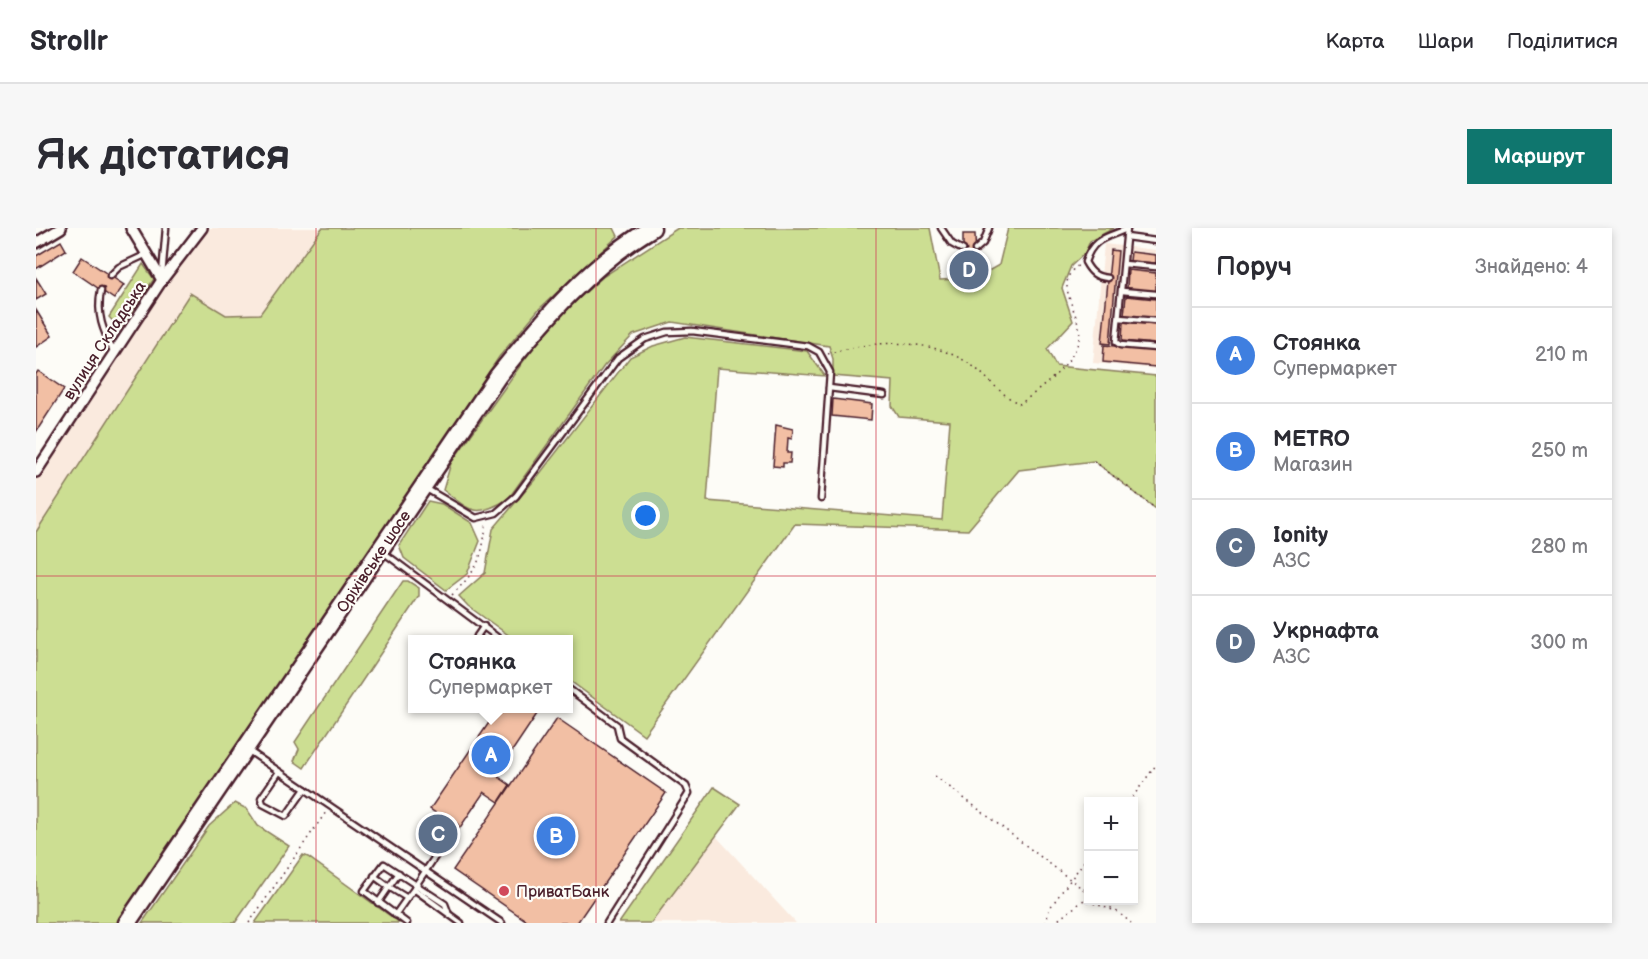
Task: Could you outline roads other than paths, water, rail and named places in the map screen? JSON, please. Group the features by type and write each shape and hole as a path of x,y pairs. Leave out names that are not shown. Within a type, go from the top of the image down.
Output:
{"highway":[{"name":"Оріхівське шосе","path":"127,923 498,376 530,336 605,261 652,228"}],"street":[{"path":"36,243 61,228"},
{"path":"131,228 162,280"},
{"name":"вулиця Складська","path":"36,472 162,280 202,228"}],"lane":[{"path":"162,280 166,228"},
{"path":"941,228 952,244 963,250"},
{"path":"975,250 983,243 989,228"},
{"path":"1127,229 1118,344 1156,348"},
{"path":"1108,278 1098,277 1090,271 1085,262 1092,245 1127,229"},
{"path":"1126,237 1156,241"},
{"path":"110,276 119,267 147,254"},
{"path":"1124,264 1156,267"},
{"path":"101,290 98,305 99,324 114,353"},
{"path":"1122,291 1156,294"},
{"path":"1119,318 1156,321"},
{"path":"423,486 476,518 487,517 503,508 516,496 618,358 645,339 667,332 692,331 808,346 822,356 830,372 821,499"},
{"path":"829,388 884,395"},
{"path":"380,550 496,635"},
{"path":"480,635 484,626"},
{"path":"573,692 617,725 620,738 686,786 689,793 607,923"},
{"path":"244,748 502,923"},
{"path":"279,772 261,798 263,804 286,816 305,789"},
{"path":"395,915 455,827"},
{"path":"407,923 364,891 384,864 399,873 461,923"},
{"path":"378,903 399,873"},
{"path":"374,876 407,898"},
{"path":"416,887 445,904 448,912"},
{"path":"426,908 431,900"}],"place":[{"name":"Укрнафта","path":"969,270"},
{"name":"Стоянка","path":"491,755"},
{"name":"Ionity","path":"438,834"},
{"name":"METRO","path":"556,836"},
{"name":"ПриватБанк","path":"504,891"}]}
